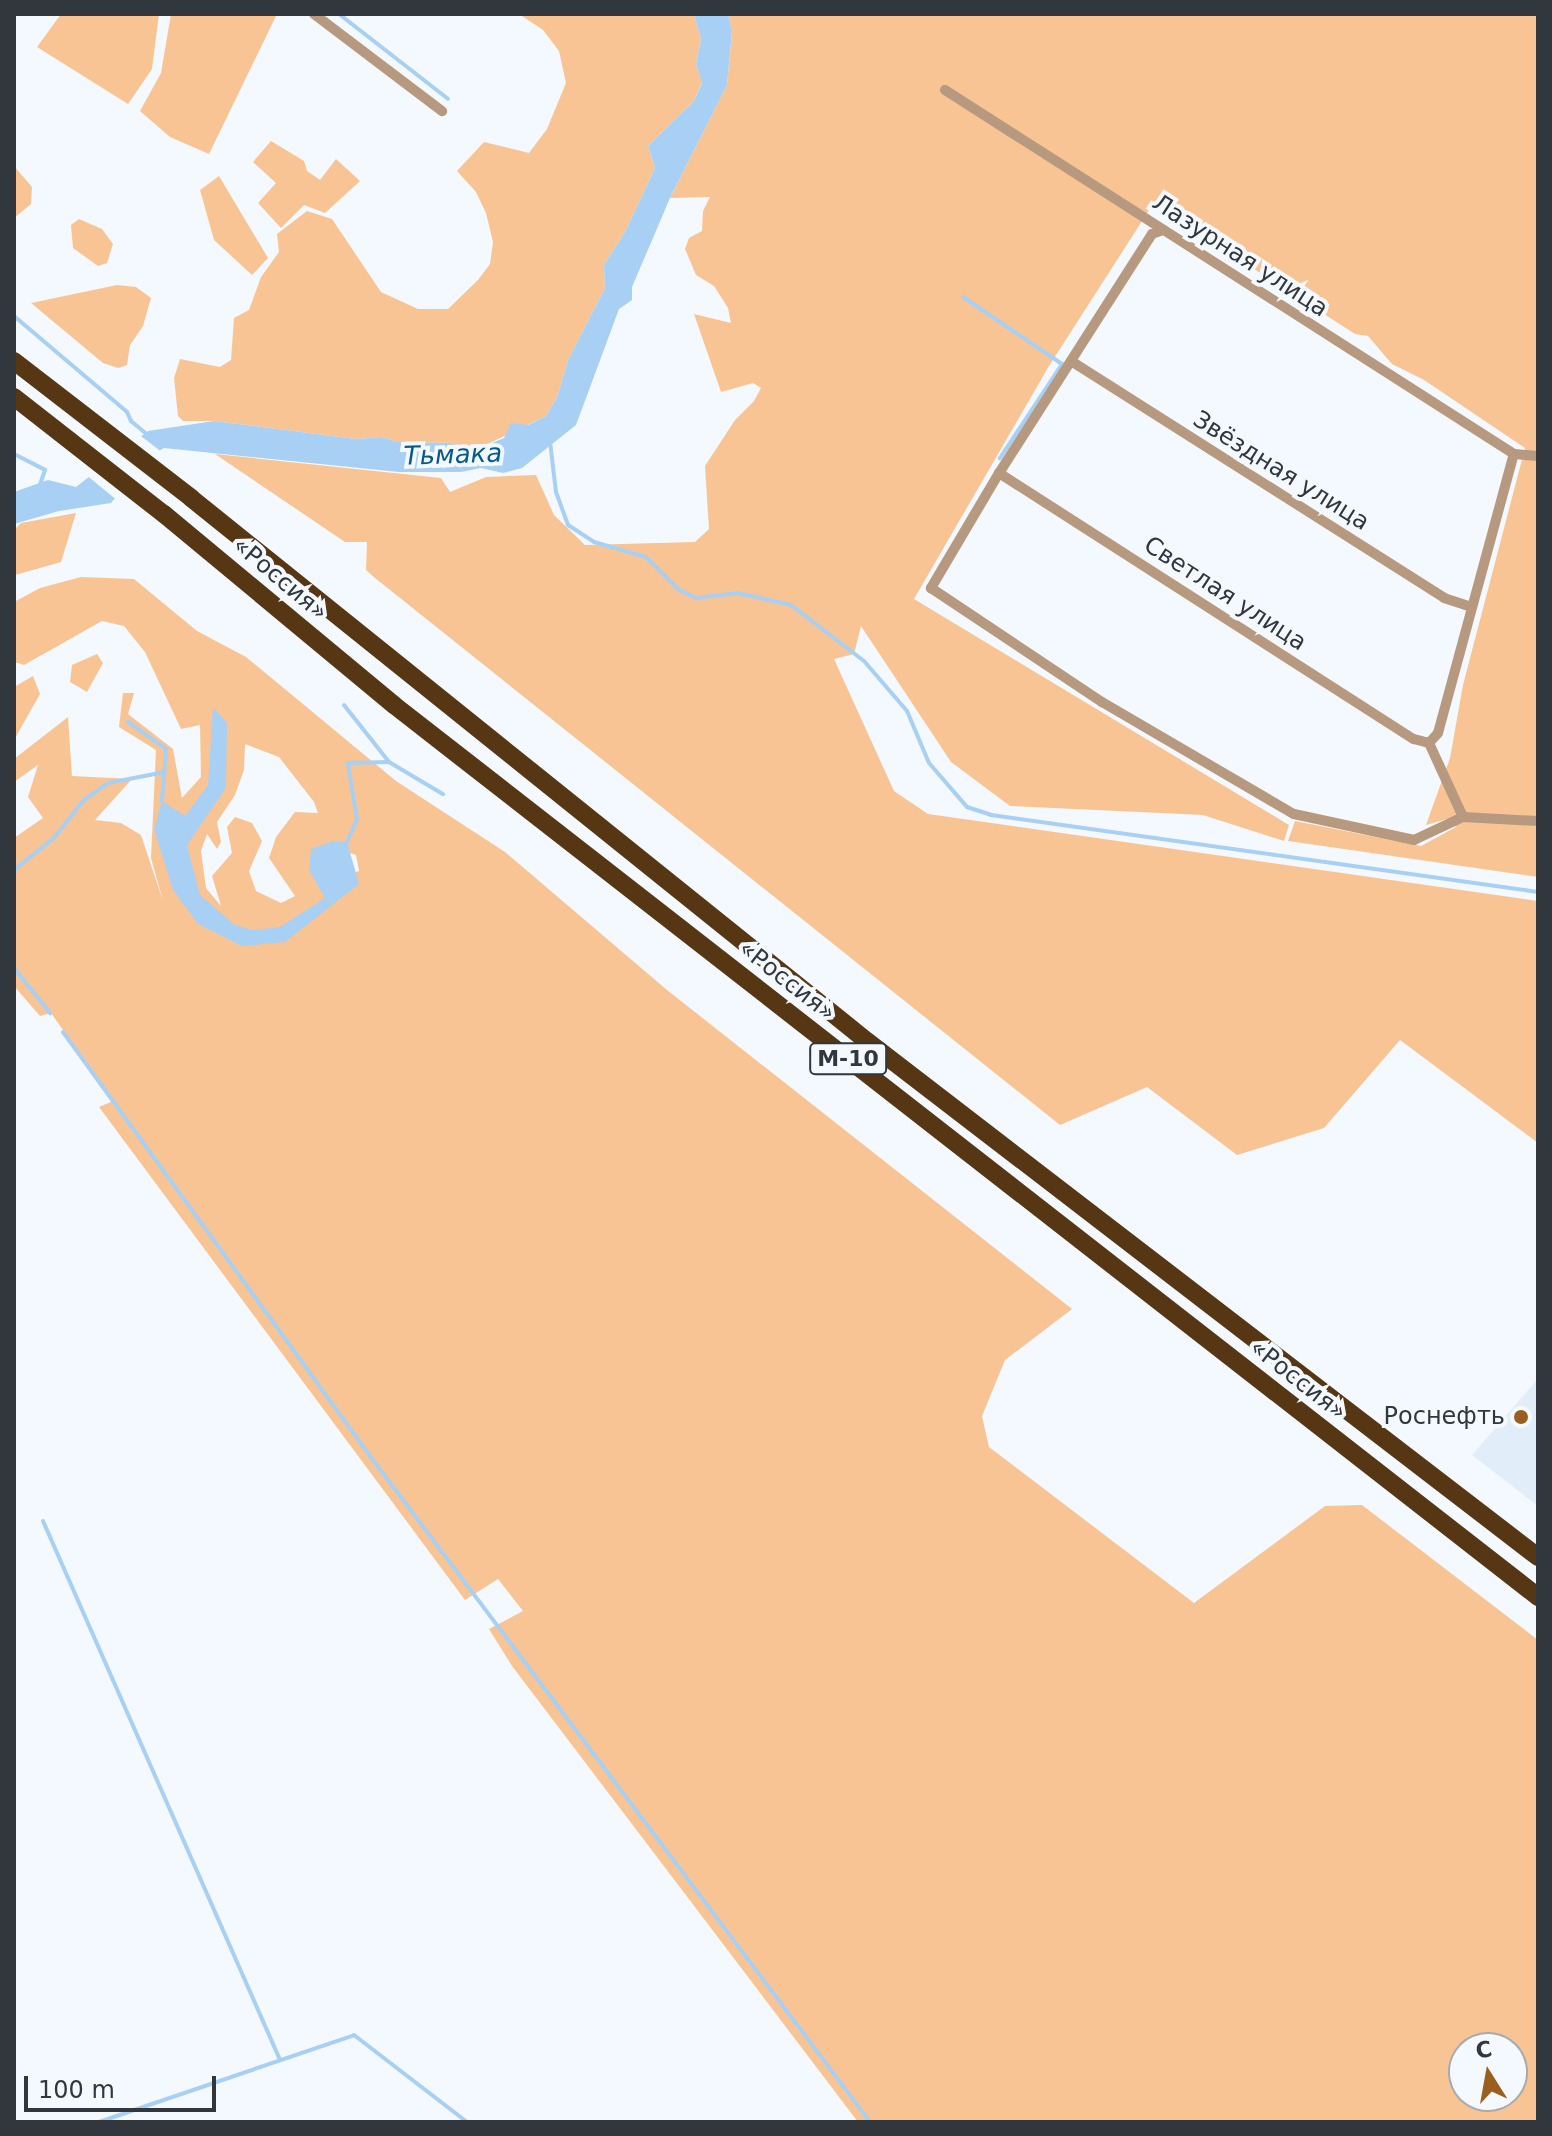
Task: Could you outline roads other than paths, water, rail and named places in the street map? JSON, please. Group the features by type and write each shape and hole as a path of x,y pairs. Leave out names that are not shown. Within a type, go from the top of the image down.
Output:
{"highway":[{"name":"«Россия»","path":"14,361 182,491 855,1032 1538,1557"},
{"name":"«Россия»","path":"14,397 164,514 394,705 1538,1597"}],"street":[{"path":"314,14 442,111"},
{"name":"Лазурная улица","path":"945,90 1514,454"},
{"path":"1163,230 1152,234 999,473 931,588 940,597 1196,761 1294,814 1414,840 1463,817 1538,821"},
{"name":"Звёздная улица","path":"1071,361 1444,598 1472,607"},
{"path":"1463,817 1429,743 1438,733 1514,454 1538,456"},
{"name":"Светлая улица","path":"999,473 1414,739 1429,743"}],"water":[{"name":"Тьмака","path":"694,14 728,14 732,31 727,85 670,198 632,287 632,300 619,309 576,425 522,468 503,473 481,468 461,472 399,472 164,448 149,457 111,503 59,511 14,524 14,492 48,480 76,487 148,431 214,421 356,439 382,437 398,442 450,443 477,449 504,438 511,423 528,425 546,416 558,395 568,360 605,288 604,265 625,232 655,168 648,146 694,101 702,83 696,64 701,39"},
{"path":"213,707 227,723 226,788 187,845 200,895 235,925 253,930 280,927 325,898 309,870 311,849 333,841 347,842 359,884 285,942 242,946 198,924 173,890 154,829 162,801 185,816 208,785"}],"waterway":[{"path":"339,14 448,99"},
{"path":"963,297 1062,364 1000,458"},
{"path":"14,316 127,412 131,421 149,436"},
{"path":"550,441 556,492 568,525 594,542 646,557 679,590 696,598 738,593 791,605 864,661 907,711 929,763 967,807 991,815 1538,892"},
{"path":"14,454 45,470 39,487"},
{"path":"344,705 389,762 443,794"},
{"path":"128,722 166,749 162,801"},
{"path":"347,842 357,820 348,763 389,762"},
{"path":"14,870 54,838 84,800 108,783 165,772"},
{"path":"14,968 50,1013"},
{"path":"63,1032 370,1456 870,2122"},
{"path":"43,1521 280,2060"},
{"path":"99,2122 354,2035 467,2122"}],"place":[{"name":"Роснефть","path":"1521,1417"}]}
